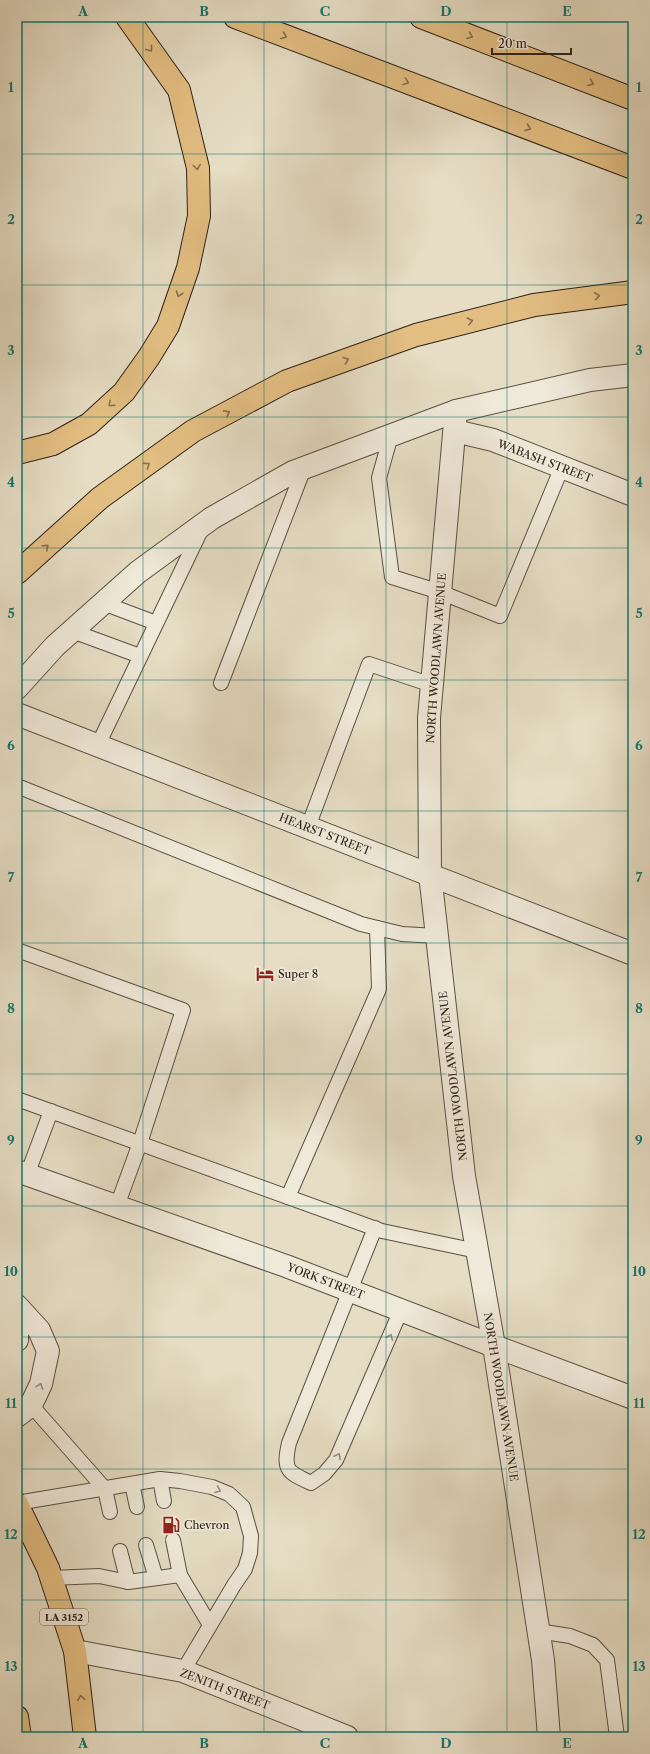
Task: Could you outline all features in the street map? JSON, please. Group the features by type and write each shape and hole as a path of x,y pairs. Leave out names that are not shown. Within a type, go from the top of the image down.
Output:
{"highway":[{"path":"17,453 53,444 89,424 124,392 149,357 168,326 188,268 198,216 198,168 179,90 127,17"},
{"path":"235,17 633,168"},
{"path":"421,17 633,99"},
{"path":"17,573 100,498 193,431 287,381 431,331 534,305 633,292"},
{"name":"LA 3152","path":"17,1503 50,1573 75,1651 85,1737"},
{"path":"17,1530 50,1573"},
{"path":"17,1717 20,1737"}],"street":[{"path":"17,688 55,646 138,572 204,524 292,472 392,435 455,421 590,380 633,375"},
{"name":"WABASH STREET","path":"455,421 493,440 633,495"},
{"name":"NORTH WOODLAWN AVENUE","path":"455,421 429,718 430,874 464,1176 494,1346 543,1660 549,1737"},
{"name":"HEARST STREET","path":"17,714 633,954"},
{"name":"YORK STREET","path":"22,1173 286,1266 633,1398"},
{"path":"17,1306 40,1330 48,1352 42,1384 24,1410"},
{"path":"17,1327 17,1340"},
{"name":"ZENITH STREET","path":"75,1651 183,1671 347,1737"}],"lane":[{"path":"392,435 379,478 392,578 440,592 500,616 562,467"},
{"path":"221,683 304,468"},
{"path":"98,745 204,524"},
{"path":"103,603 156,623"},
{"path":"72,631 140,656"},
{"path":"308,827 369,664 432,685"},
{"path":"17,786 361,924 402,934 436,936"},
{"path":"288,1197 379,989 377,928"},
{"path":"17,950 183,1010 140,1143 117,1206"},
{"path":"17,1098 375,1228 477,1251"},
{"path":"22,1173 51,1111"},
{"path":"375,1228 289,1443 285,1460 292,1474 311,1483 324,1474 336,1460 401,1310"},
{"path":"24,1410 104,1489 110,1512"},
{"path":"17,1503 160,1479 212,1487 229,1494 243,1507 251,1536 250,1553 245,1569 183,1671"},
{"path":"160,1479 164,1501"},
{"path":"132,1484 137,1507"},
{"path":"173,1540 180,1575 210,1625"},
{"path":"146,1545 156,1578"},
{"path":"120,1551 128,1582"},
{"path":"50,1573 99,1576 128,1582 180,1575"},
{"path":"538,1631 570,1636 593,1645 608,1660 617,1737"}],"place":[{"name":"Super 8","path":"265,974"},
{"name":"Chevron","path":"171,1525"}]}
